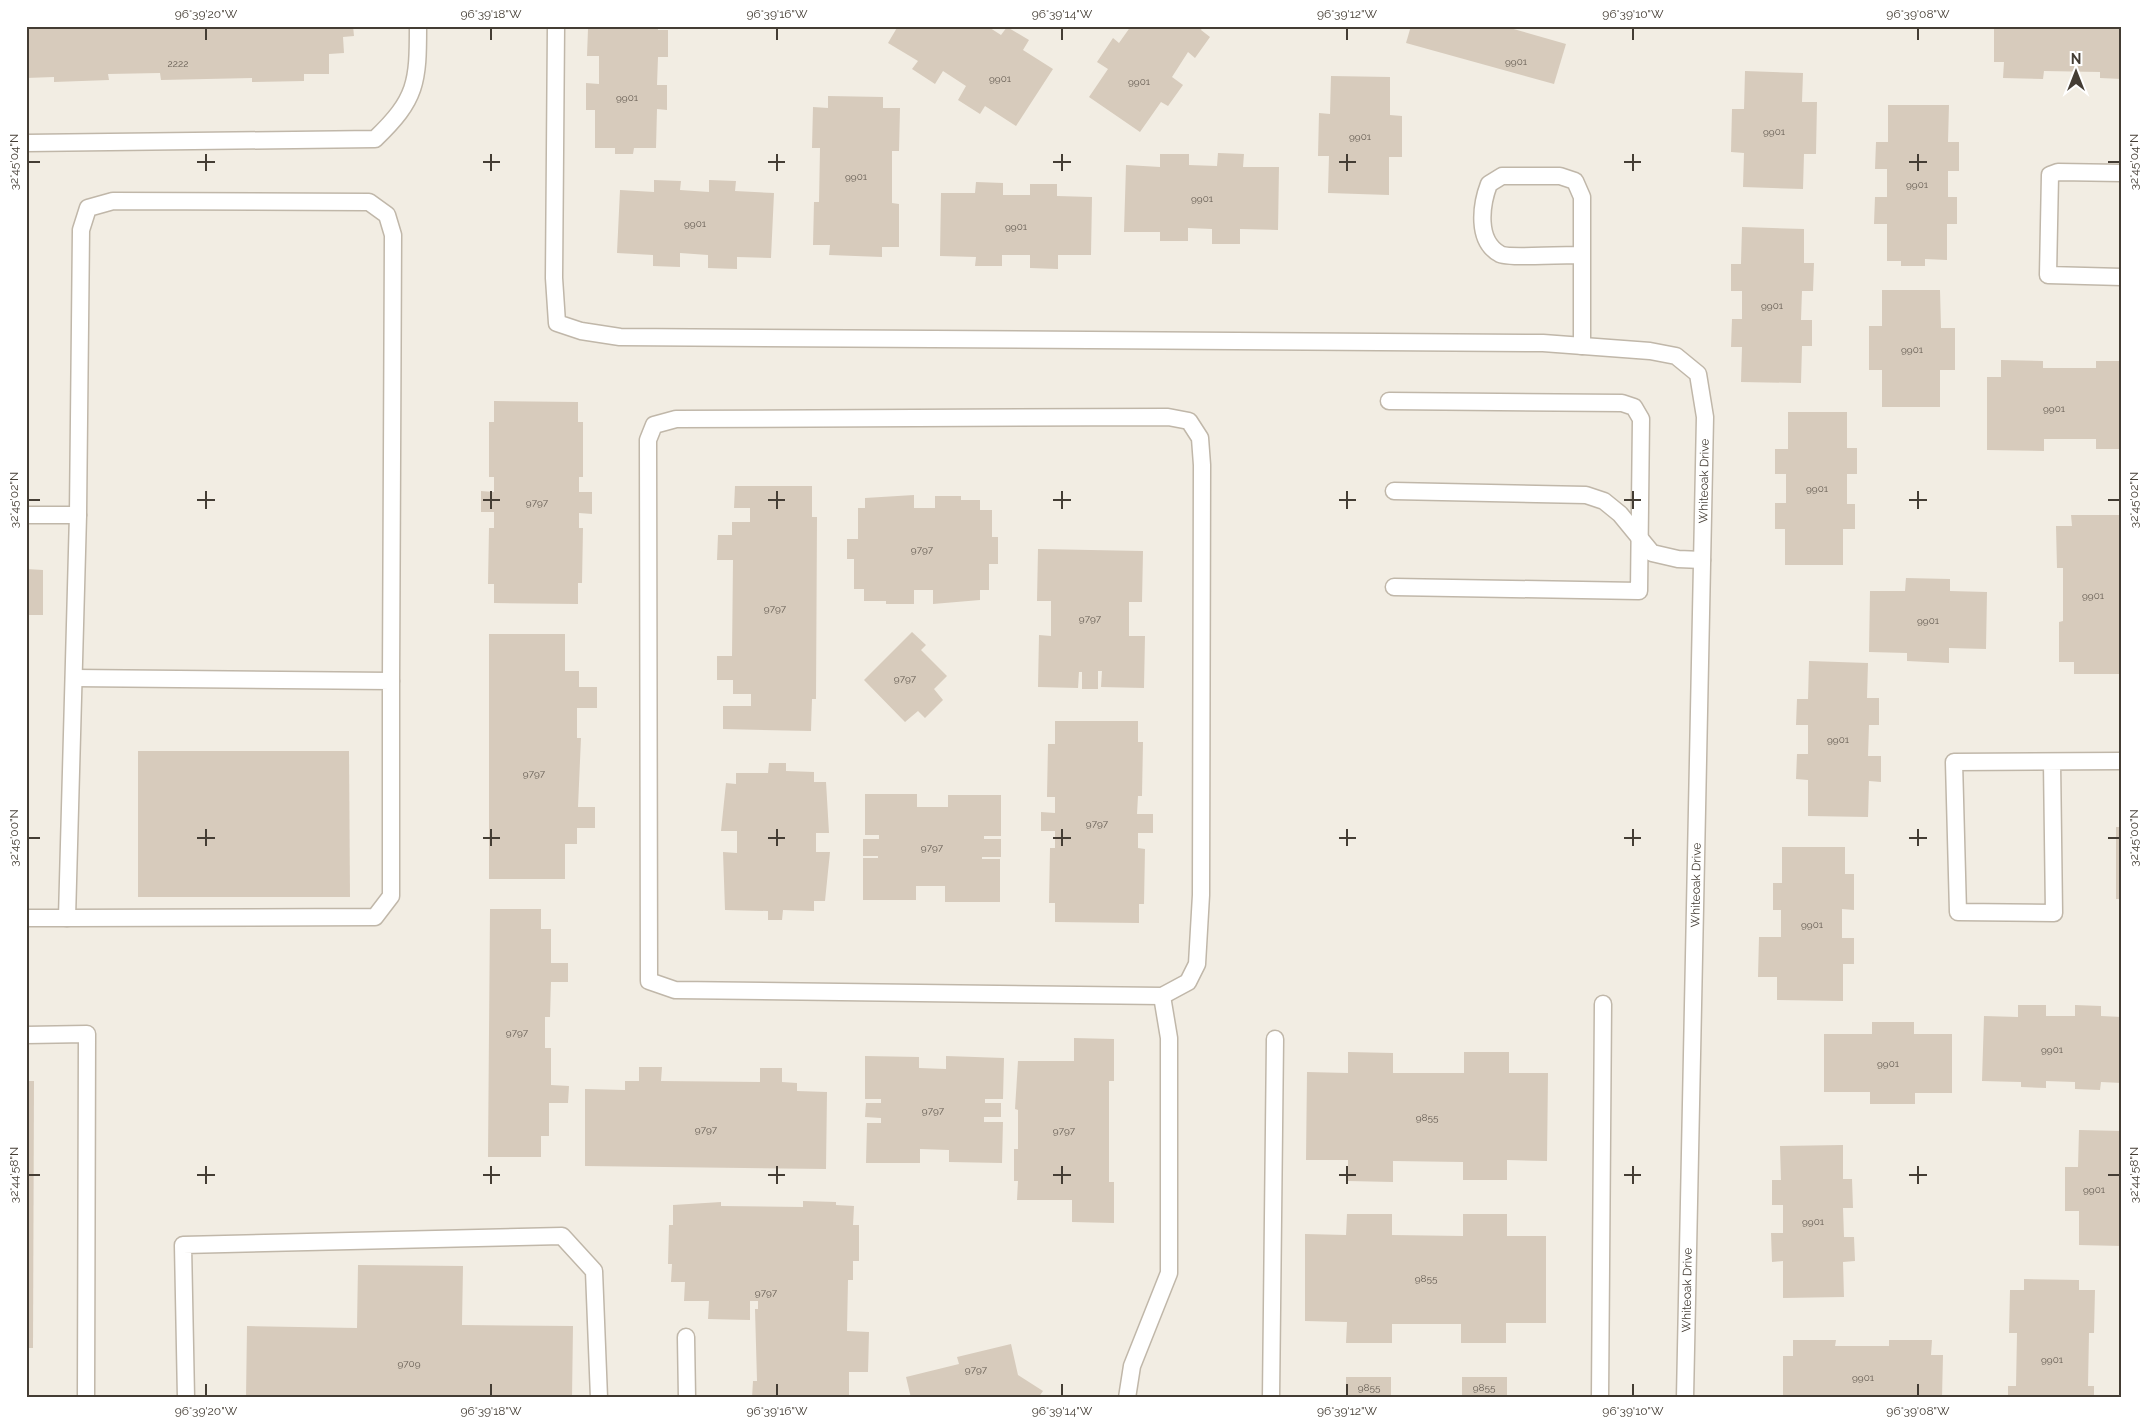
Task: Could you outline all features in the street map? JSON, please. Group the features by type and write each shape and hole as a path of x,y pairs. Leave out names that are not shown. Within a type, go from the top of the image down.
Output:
{"lane":[{"path":"26,143 375,139 397,118 412,93 418,64 418,26"},
{"path":"556,26 554,278 557,323 581,331 620,337 1523,343 1582,346 1582,255 1582,197 1576,181 1560,176 1502,176 1489,184 1484,199 1483,226 1488,244 1502,255 1582,255"},
{"path":"2122,173 2058,172 2050,175 2048,275 2122,277"},
{"path":"26,918 67,918 375,916 391,896 393,235 386,215 369,202 113,201 88,208 82,230 78,516 67,918"},
{"name":"Whiteoak Drive","path":"1582,346 1650,351 1676,356 1698,374 1705,417 1685,1398"},
{"path":"1388,401 1622,403 1634,407 1641,419 1639,591 1394,587"},
{"path":"1168,417 1189,421 1200,438 1202,465 1201,895 1197,964 1188,982 1162,996 675,990 649,981 648,440 654,426 676,419 1168,417"},
{"path":"1394,491 1586,495 1604,501 1615,510 1652,553 1678,559 1702,560"},
{"path":"26,515 78,516"},
{"path":"74,678 391,681"},
{"path":"2052,762 2054,913 1958,912 1954,762 2122,761"},
{"path":"1127,1398 1132,1366 1169,1273 1169,1038 1162,996"},
{"path":"1600,1398 1603,1004"},
{"path":"26,1035 87,1034 86,1398"},
{"path":"1271,1398 1275,1039"},
{"path":"186,1398 183,1245 562,1236 594,1272 599,1398"},
{"path":"686,1337 687,1398"}],"building":[{"path":"26,26 353,26 354,36 343,37 344,53 329,54 329,74 304,74 304,81 252,82 252,78 161,80 160,73 108,74 109,80 54,82 54,77 26,78"},
{"path":"598,26 658,26 658,30 668,30 668,57 658,57 657,85 667,85 667,110 657,109 656,148 634,148 633,154 615,154 615,148 595,148 595,110 586,110 586,83 599,84 599,56 587,56 588,29 598,29"},
{"path":"898,26 987,26 1001,35 1007,27 1029,40 1023,50 1053,69 1016,126 985,106 980,114 958,100 966,86 943,71 935,84 912,69 918,61 888,43"},
{"path":"1131,26 1203,26 1201,30 1210,37 1195,58 1188,52 1172,77 1183,85 1168,106 1161,102 1140,132 1089,97 1108,69 1097,62 1113,38 1119,43"},
{"path":"1411,26 1503,26 1566,44 1554,84 1406,43"},
{"path":"1994,26 2122,26 2122,79 2100,78 2100,72 2044,71 2043,79 2003,78 2004,62 1994,62"},
{"path":"1745,71 1803,73 1802,102 1817,102 1816,154 1804,154 1803,189 1743,187 1744,153 1731,152 1732,109 1744,109"},
{"path":"1331,76 1390,77 1390,115 1402,116 1402,157 1389,157 1389,195 1328,193 1329,156 1318,156 1319,113 1330,114"},
{"path":"828,96 883,97 883,108 900,108 899,151 892,151 892,203 899,204 899,247 882,247 882,257 829,255 830,245 813,245 814,202 819,202 820,148 812,148 813,107 828,108"},
{"path":"1888,105 1949,105 1948,142 1959,142 1959,171 1948,171 1948,197 1957,197 1957,224 1947,224 1947,260 1925,259 1925,266 1901,266 1901,261 1887,261 1887,224 1874,224 1875,197 1887,197 1887,169 1875,169 1876,142 1888,142"},
{"path":"1218,153 1244,154 1243,167 1279,167 1278,230 1240,229 1240,244 1212,244 1212,229 1188,228 1188,241 1160,241 1160,232 1124,232 1126,165 1160,167 1160,154 1189,154 1189,165 1217,166"},
{"path":"654,180 681,181 680,190 709,192 709,180 736,181 735,191 774,193 771,258 737,257 737,269 708,268 708,255 680,253 680,267 653,266 653,255 617,253 620,190 654,192"},
{"path":"976,182 1003,183 1003,195 1030,195 1030,184 1057,184 1057,196 1092,197 1091,255 1058,255 1058,269 1030,268 1030,255 1002,255 1002,266 975,266 976,257 940,256 941,193 975,193"},
{"path":"1742,227 1804,229 1804,263 1814,263 1813,291 1802,291 1801,320 1812,320 1812,346 1802,346 1801,383 1741,382 1742,347 1731,347 1732,319 1742,319 1742,291 1731,291 1731,264 1741,264"},
{"path":"1882,290 1940,290 1941,328 1955,328 1955,370 1940,370 1940,407 1882,407 1882,370 1869,370 1869,326 1882,326"},
{"path":"2001,360 2043,361 2043,368 2096,368 2096,361 2122,361 2122,449 2096,449 2096,439 2044,439 2044,451 1987,450 1987,377 2001,377"},
{"path":"494,401 578,402 578,422 583,422 583,477 579,477 579,492 592,492 592,514 579,513 579,528 583,528 582,583 578,583 578,604 494,603 494,584 488,584 489,528 494,528 494,512 481,512 481,491 494,492 494,477 489,477 489,422 494,422"},
{"path":"1788,412 1847,412 1847,448 1857,448 1857,474 1847,474 1847,504 1855,504 1855,529 1843,529 1843,565 1785,565 1785,529 1775,529 1775,503 1786,503 1786,474 1775,474 1775,449 1788,449"},
{"path":"735,486 812,486 812,517 817,517 816,699 812,699 811,731 723,729 723,706 751,706 751,694 733,694 733,680 717,680 717,656 732,656 733,560 717,560 718,535 732,535 732,522 750,522 750,508 734,508"},
{"path":"914,495 914,508 935,508 935,496 961,496 961,500 980,500 980,510 992,510 992,537 998,537 998,564 989,564 989,590 980,590 980,600 933,604 933,590 914,590 914,604 886,604 886,601 864,601 864,589 854,589 854,559 847,559 847,539 858,539 858,508 865,508 865,498"},
{"path":"2071,515 2122,515 2122,674 2074,674 2074,662 2059,662 2059,622 2063,621 2063,568 2057,568 2056,526 2072,526"},
{"path":"1038,549 1143,551 1142,602 1129,602 1129,636 1145,636 1144,688 1101,687 1102,671 1098,671 1098,689 1082,689 1082,672 1079,672 1078,688 1038,687 1039,635 1051,636 1051,601 1037,601"},
{"path":"26,569 43,570 43,615 29,615 29,864 26,864"},
{"path":"1906,578 1950,579 1950,591 1987,592 1986,649 1949,648 1949,663 1907,661 1907,653 1869,652 1870,591 1905,591"},
{"path":"912,632 926,645 921,650 947,676 934,689 943,700 925,718 918,711 905,722 864,680"},
{"path":"489,634 565,634 565,671 579,671 579,687 597,687 597,708 577,708 577,738 581,738 578,807 595,807 595,828 577,828 577,844 565,844 565,879 489,879"},
{"path":"1809,661 1868,663 1867,698 1879,698 1879,725 1869,725 1868,756 1881,756 1881,782 1869,781 1868,817 1808,816 1808,780 1796,779 1797,754 1808,754 1808,725 1796,725 1797,699 1808,699"},
{"path":"1055,721 1138,721 1138,742 1143,742 1142,796 1138,796 1137,814 1153,814 1153,833 1138,833 1138,848 1145,849 1144,904 1139,904 1139,923 1055,922 1055,903 1049,903 1050,848 1055,848 1055,831 1041,831 1041,812 1055,813 1055,797 1047,797 1048,744 1055,744"},
{"path":"138,751 349,751 350,897 138,897"},
{"path":"769,763 786,763 786,771 814,772 814,782 826,782 829,833 816,833 816,852 830,852 825,901 814,901 814,911 783,910 782,920 768,920 768,911 725,910 723,852 737,853 737,831 721,831 726,783 736,784 736,773 768,773"},
{"path":"865,794 917,794 917,807 948,807 948,795 1001,795 1001,836 984,836 984,839 1001,839 1001,857 982,857 982,859 1000,859 1000,902 945,902 945,886 916,886 916,900 863,900 863,858 878,858 878,856 863,856 863,839 879,839 879,835 865,835"},
{"path":"2116,827 2122,827 2122,899 2116,899"},
{"path":"1782,847 1845,847 1845,874 1854,874 1854,910 1842,909 1842,938 1854,938 1854,964 1843,964 1843,1001 1777,1000 1777,977 1758,977 1759,937 1781,937 1781,910 1773,910 1773,883 1782,883"},
{"path":"490,909 541,909 541,929 551,929 551,963 568,963 568,982 551,982 550,1017 545,1017 545,1048 551,1048 551,1085 569,1086 568,1103 549,1103 549,1136 541,1136 541,1157 488,1157"},
{"path":"2018,1005 2046,1005 2046,1016 2075,1016 2075,1005 2101,1006 2101,1016 2122,1017 2122,1083 2101,1082 2100,1090 2075,1089 2075,1082 2046,1081 2046,1088 2021,1087 2021,1082 1982,1081 1984,1016 2018,1017"},
{"path":"1872,1022 1914,1022 1914,1034 1952,1034 1952,1093 1915,1093 1915,1104 1870,1104 1870,1092 1824,1092 1824,1034 1872,1034"},
{"path":"1074,1038 1114,1039 1114,1081 1109,1081 1109,1182 1114,1182 1114,1223 1072,1222 1072,1200 1017,1200 1018,1181 1014,1181 1014,1149 1018,1149 1018,1110 1015,1109 1018,1061 1074,1061"},
{"path":"1348,1052 1393,1053 1393,1073 1464,1073 1464,1052 1509,1052 1509,1073 1548,1073 1547,1161 1507,1160 1507,1180 1463,1180 1463,1162 1393,1161 1393,1182 1348,1181 1348,1160 1306,1160 1307,1072 1348,1073"},
{"path":"865,1056 919,1057 919,1068 946,1069 946,1056 1004,1058 1003,1099 985,1099 985,1103 1001,1103 1001,1117 984,1117 984,1122 1003,1122 1002,1163 949,1162 949,1150 920,1149 920,1163 866,1163 867,1123 881,1123 881,1118 865,1117 866,1103 881,1103 881,1099 865,1099"},
{"path":"639,1067 662,1067 661,1081 760,1082 760,1068 782,1068 782,1082 797,1083 797,1091 827,1092 826,1169 585,1166 585,1089 625,1090 625,1081 639,1081"},
{"path":"26,1081 34,1081 33,1348 26,1348"},
{"path":"2079,1130 2122,1131 2122,1246 2079,1245 2079,1211 2065,1211 2065,1167 2078,1167"},
{"path":"1843,1145 1843,1179 1852,1179 1853,1208 1843,1208 1844,1237 1854,1237 1855,1261 1843,1262 1844,1297 1783,1298 1783,1261 1772,1262 1771,1233 1783,1233 1783,1205 1772,1205 1772,1180 1781,1180 1780,1146"},
{"path":"803,1201 836,1202 836,1205 854,1206 853,1225 859,1225 859,1261 853,1261 853,1280 848,1280 847,1331 869,1332 868,1372 849,1372 849,1398 752,1398 753,1381 757,1381 755,1309 758,1309 758,1301 750,1301 750,1320 708,1319 709,1301 684,1301 685,1282 671,1282 672,1264 668,1264 669,1225 673,1225 673,1205 721,1202 721,1206 803,1207"},
{"path":"1347,1214 1392,1214 1392,1235 1463,1236 1463,1214 1507,1214 1507,1236 1546,1236 1546,1323 1506,1323 1506,1343 1461,1343 1461,1324 1392,1324 1392,1343 1346,1343 1347,1322 1305,1321 1305,1234 1346,1235"},
{"path":"358,1265 463,1266 462,1325 573,1326 572,1398 246,1398 247,1326 357,1328"},
{"path":"2024,1279 2079,1280 2079,1290 2095,1290 2094,1333 2089,1333 2088,1386 2094,1386 2094,1398 2008,1398 2008,1386 2016,1386 2017,1333 2009,1333 2010,1290 2024,1290"},
{"path":"1793,1340 1836,1340 1835,1346 1889,1346 1889,1340 1932,1340 1931,1355 1943,1355 1942,1398 1783,1398 1783,1356 1793,1356"},
{"path":"1011,1344 1018,1375 1043,1391 1038,1398 911,1398 906,1377 959,1364 957,1357"},
{"path":"1346,1377 1391,1377 1391,1398 1346,1398"},
{"path":"1462,1377 1507,1377 1507,1398 1462,1398"}]}
